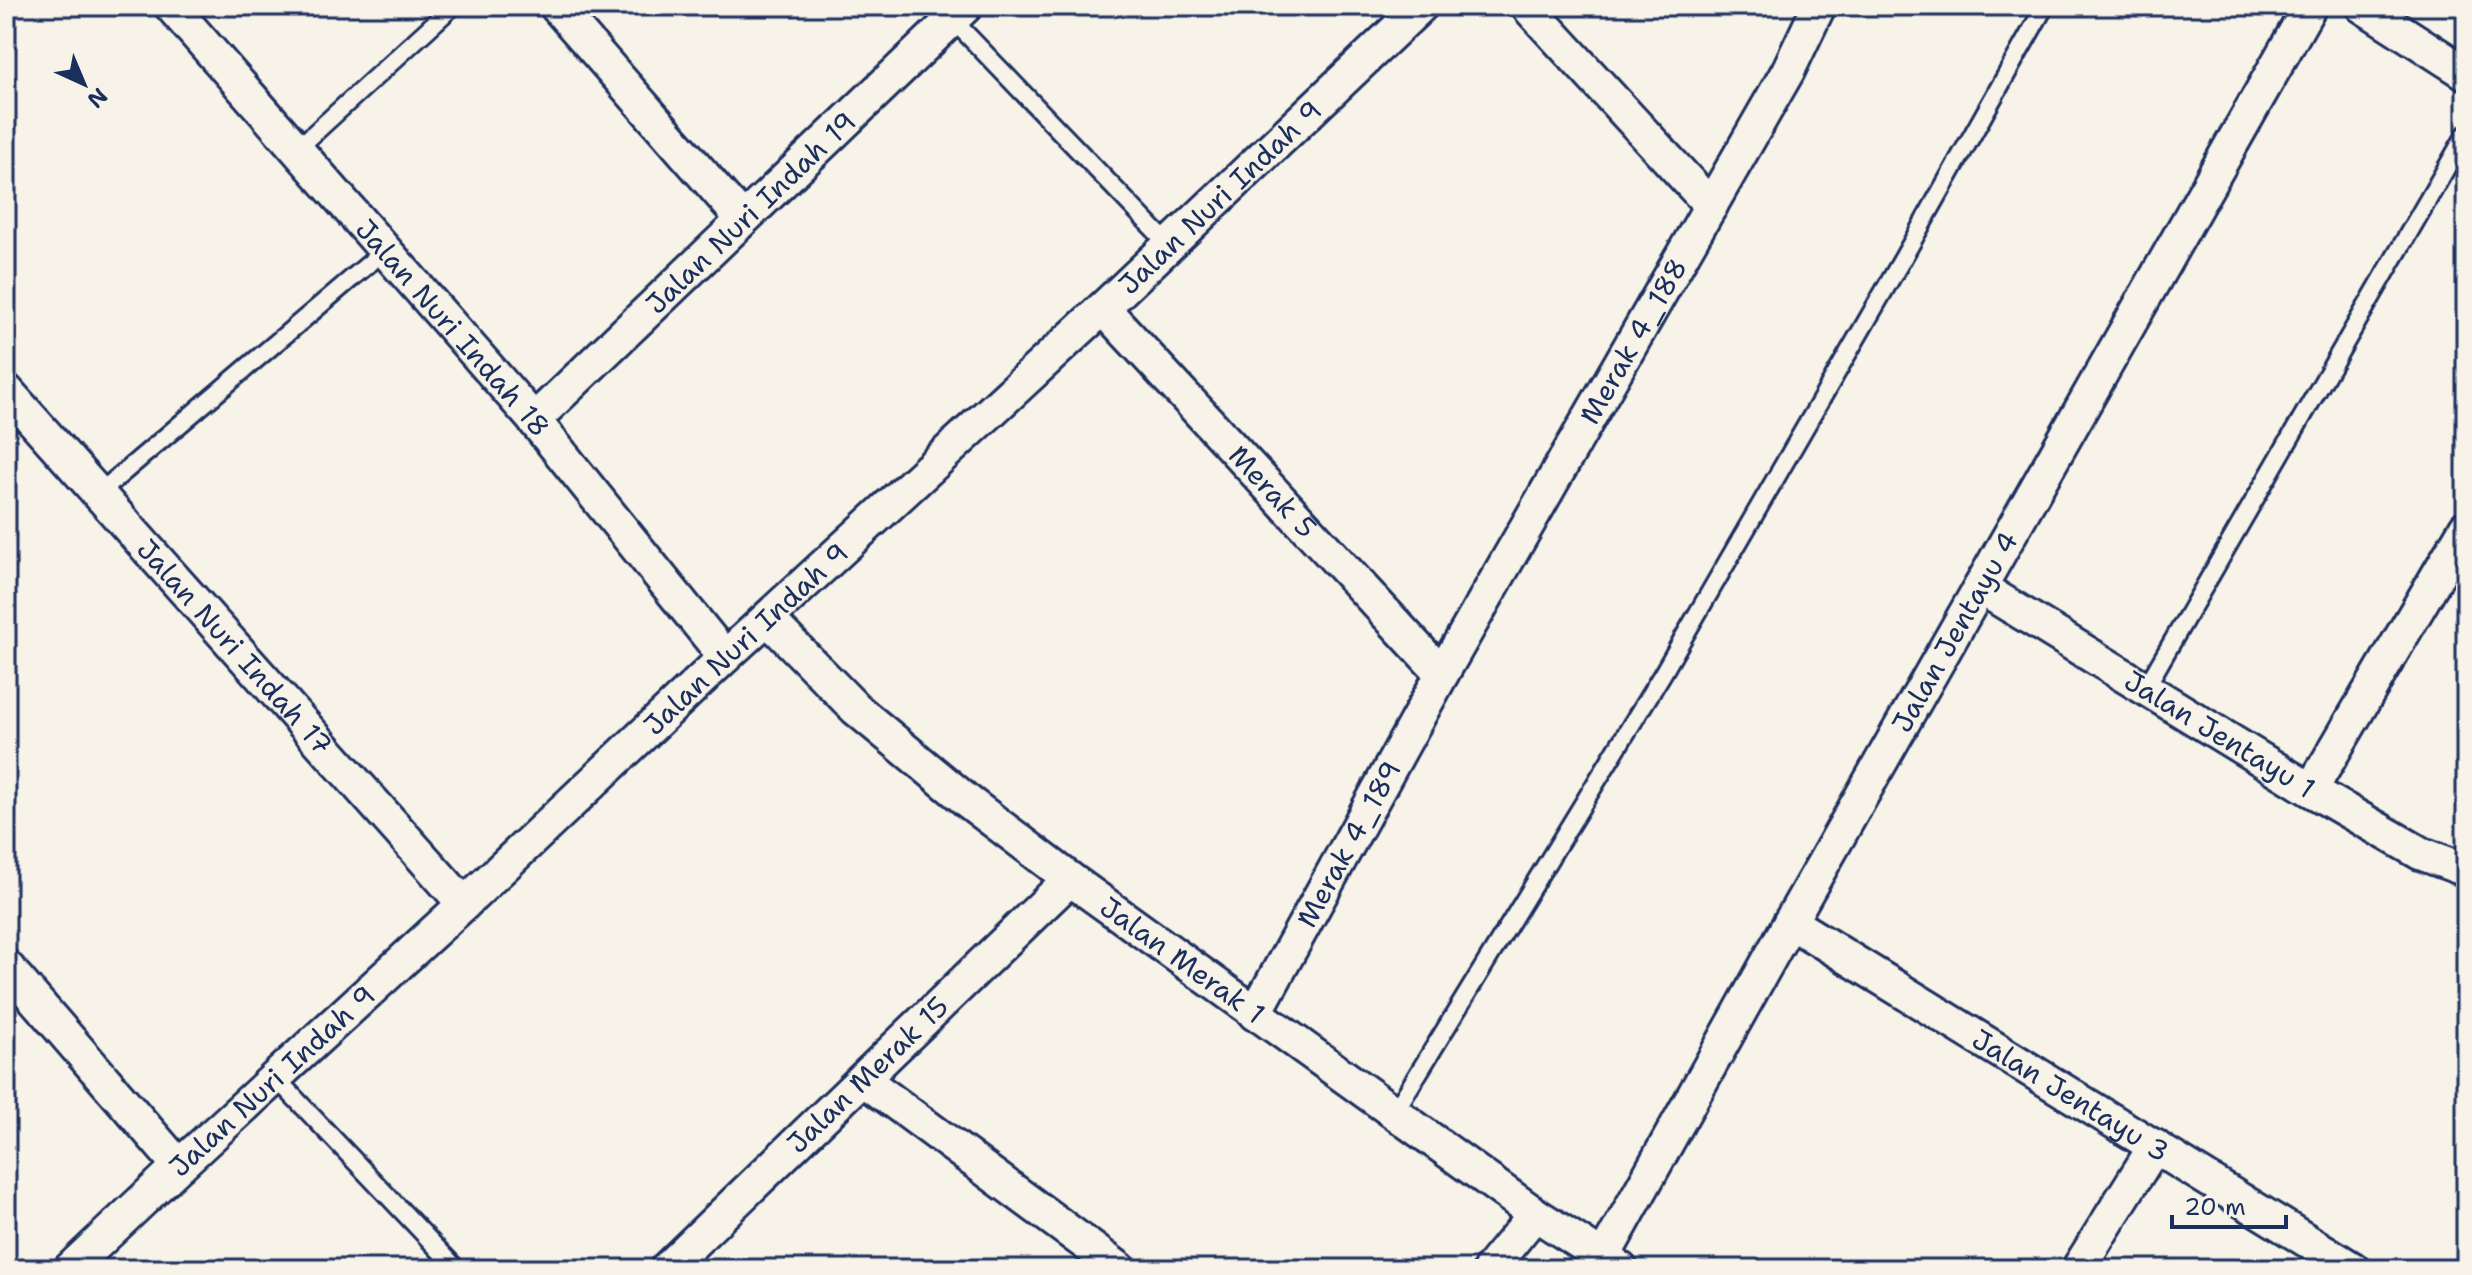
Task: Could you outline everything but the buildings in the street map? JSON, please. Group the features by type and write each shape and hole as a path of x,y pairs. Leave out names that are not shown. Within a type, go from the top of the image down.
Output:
{"street":[{"name":"Jalan Nuri Indah 18","path":"171,6 534,420 725,657"},
{"path":"556,6 742,219"},
{"name":"Jalan Nuri Indah 9","path":"70,1269 1103,308 1421,6"},
{"path":"1527,6 1711,206"},
{"name":"Merak 4_188","path":"1442,674 1788,71 1819,6"},
{"name":"Jalan Jentayu 4","path":"1612,1264 1790,922 2310,6"},
{"path":"2362,6 2466,73"},
{"name":"Jalan Nuri Indah 19","path":"534,420 953,10"},
{"name":"Merak 5","path":"1103,308 1442,674"},
{"name":"Jalan Nuri Indah 17","path":"11,408 98,494 464,904"},
{"path":"2311,790 2466,527"},
{"name":"Jalan Jentayu 1","path":"1981,588 2311,790 2420,853 2466,870"},
{"name":"Jalan Merak 1","path":"768,619 856,709 966,800 1255,1014 1535,1214 1612,1264"},
{"name":"Merak 4_189","path":"1255,1014 1442,674"},
{"name":"Jalan Merak 15","path":"666,1269 1070,879"},
{"name":"Jalan Jentayu 3","path":"1790,922 2353,1269"},
{"path":"6,966 179,1166"},
{"path":"864,1080 1103,1264"},
{"path":"2078,1269 2155,1146"},
{"path":"1490,1269 1535,1214"}],"lane":[{"path":"297,149 453,6"},
{"path":"1394,1113 1663,673 1911,245 2045,6"},
{"path":"953,10 1169,245"},
{"path":"2145,689 2466,134"},
{"path":"98,494 385,250"},
{"path":"275,1077 457,1269"}]}
